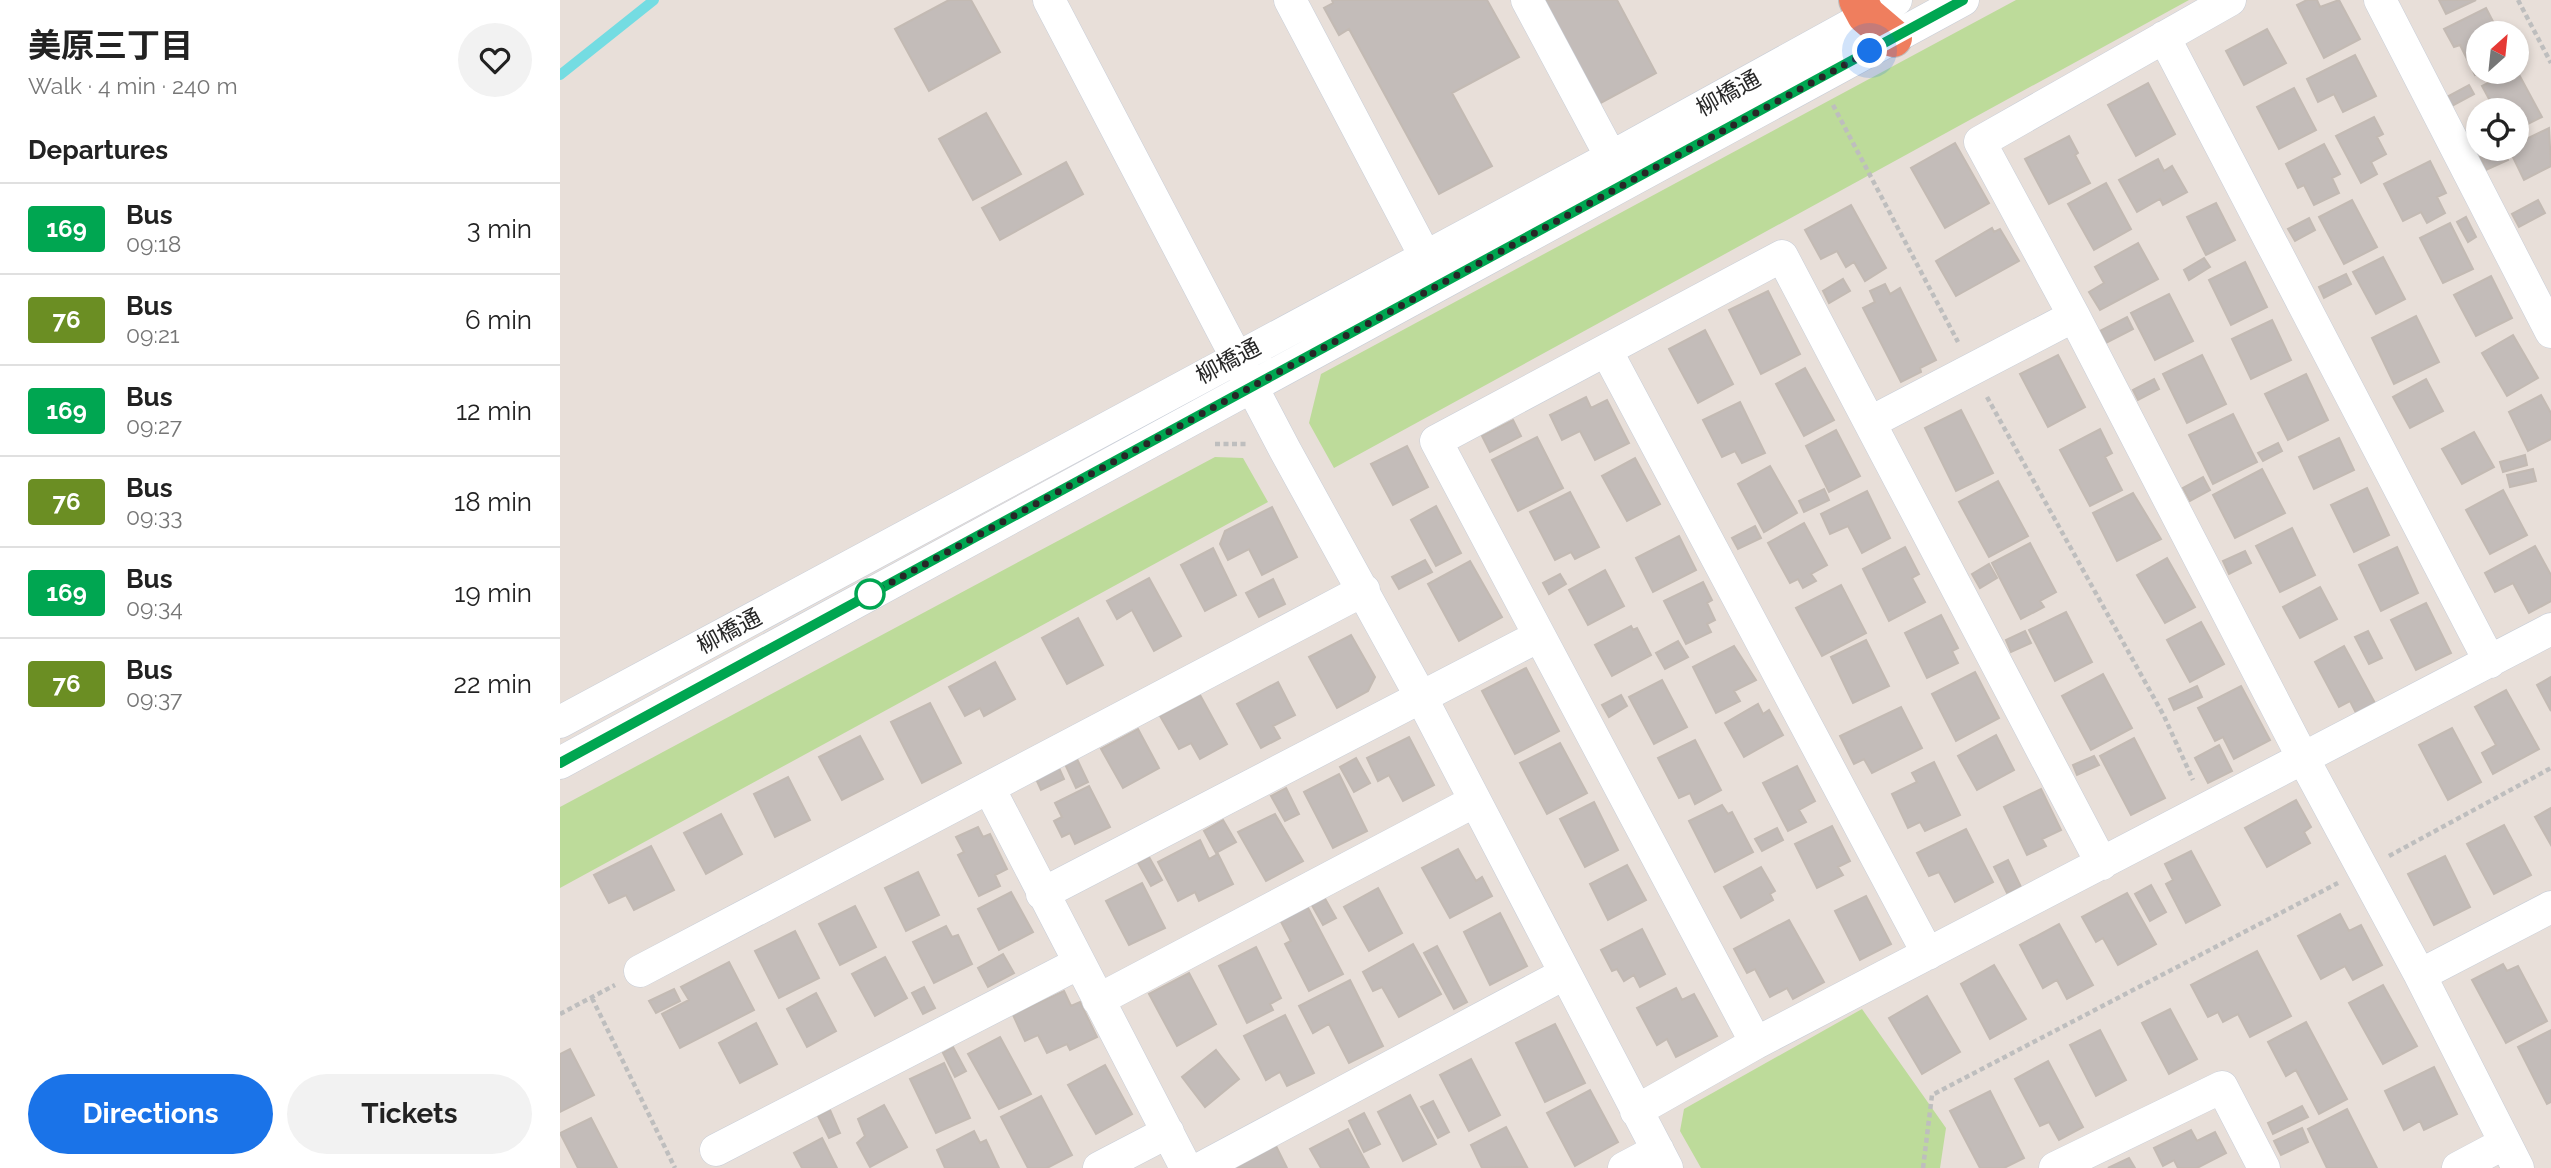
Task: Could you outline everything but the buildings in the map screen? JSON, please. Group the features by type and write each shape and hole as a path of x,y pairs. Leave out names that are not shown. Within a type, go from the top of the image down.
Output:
{"street":[{"path":"1049,0 1252,385 1421,697 1662,1159 1624,1168"},
{"path":"1290,0 1425,256"},
{"path":"1527,0 1611,157"},
{"name":"柳橋通","path":"560,722 1882,9 1963,0"},
{"path":"2230,0 1980,142 2074,316 2512,1155 2458,1168"},
{"path":"2380,0 2551,332"},
{"name":"柳橋通","path":"560,763 1252,385 1882,9"},
{"path":"2164,37 2490,662"},
{"path":"1756,1043 1436,441 1782,256 2102,864"},
{"path":"1871,422 2074,316"},
{"path":"1605,350 1928,954"},
{"path":"640,971 1364,590"},
{"path":"1636,1111 1756,1043 2304,760 2551,629"},
{"path":"1042,894 1539,636"},
{"path":"989,788 1186,1168"},
{"path":"1098,1000 1475,801"},
{"path":"2420,975 2551,907"},
{"path":"716,1150 1079,963"},
{"path":"1201,1168 1564,974"},
{"path":"2055,1168 2222,1087 2264,1168"},
{"path":"1099,1168 1168,1132"}],"path":[{"path":"2518,0 2551,63"},
{"path":"1828,95 1972,369 2164,716 2207,809"},
{"path":"1923,1168 1932,1095 2363,870 2551,768"},
{"path":"560,1014 640,971"},
{"path":"592,998 676,1168"}],"green space":[{"path":"2016,0 2189,0 1334,468 1309,423 1321,374"},
{"path":"1215,457 1243,458 1268,502 560,888 560,807"},
{"path":"1862,1009 1946,1128 1940,1168 1701,1168 1680,1131 1684,1109"}],"waterway":[{"path":"560,75 654,0"}],"bus line":[{"name":"169","path":"560,763 1620,184 1963,0"}],"route":[{"path":"870,594 1620,184 1870,51"}]}
